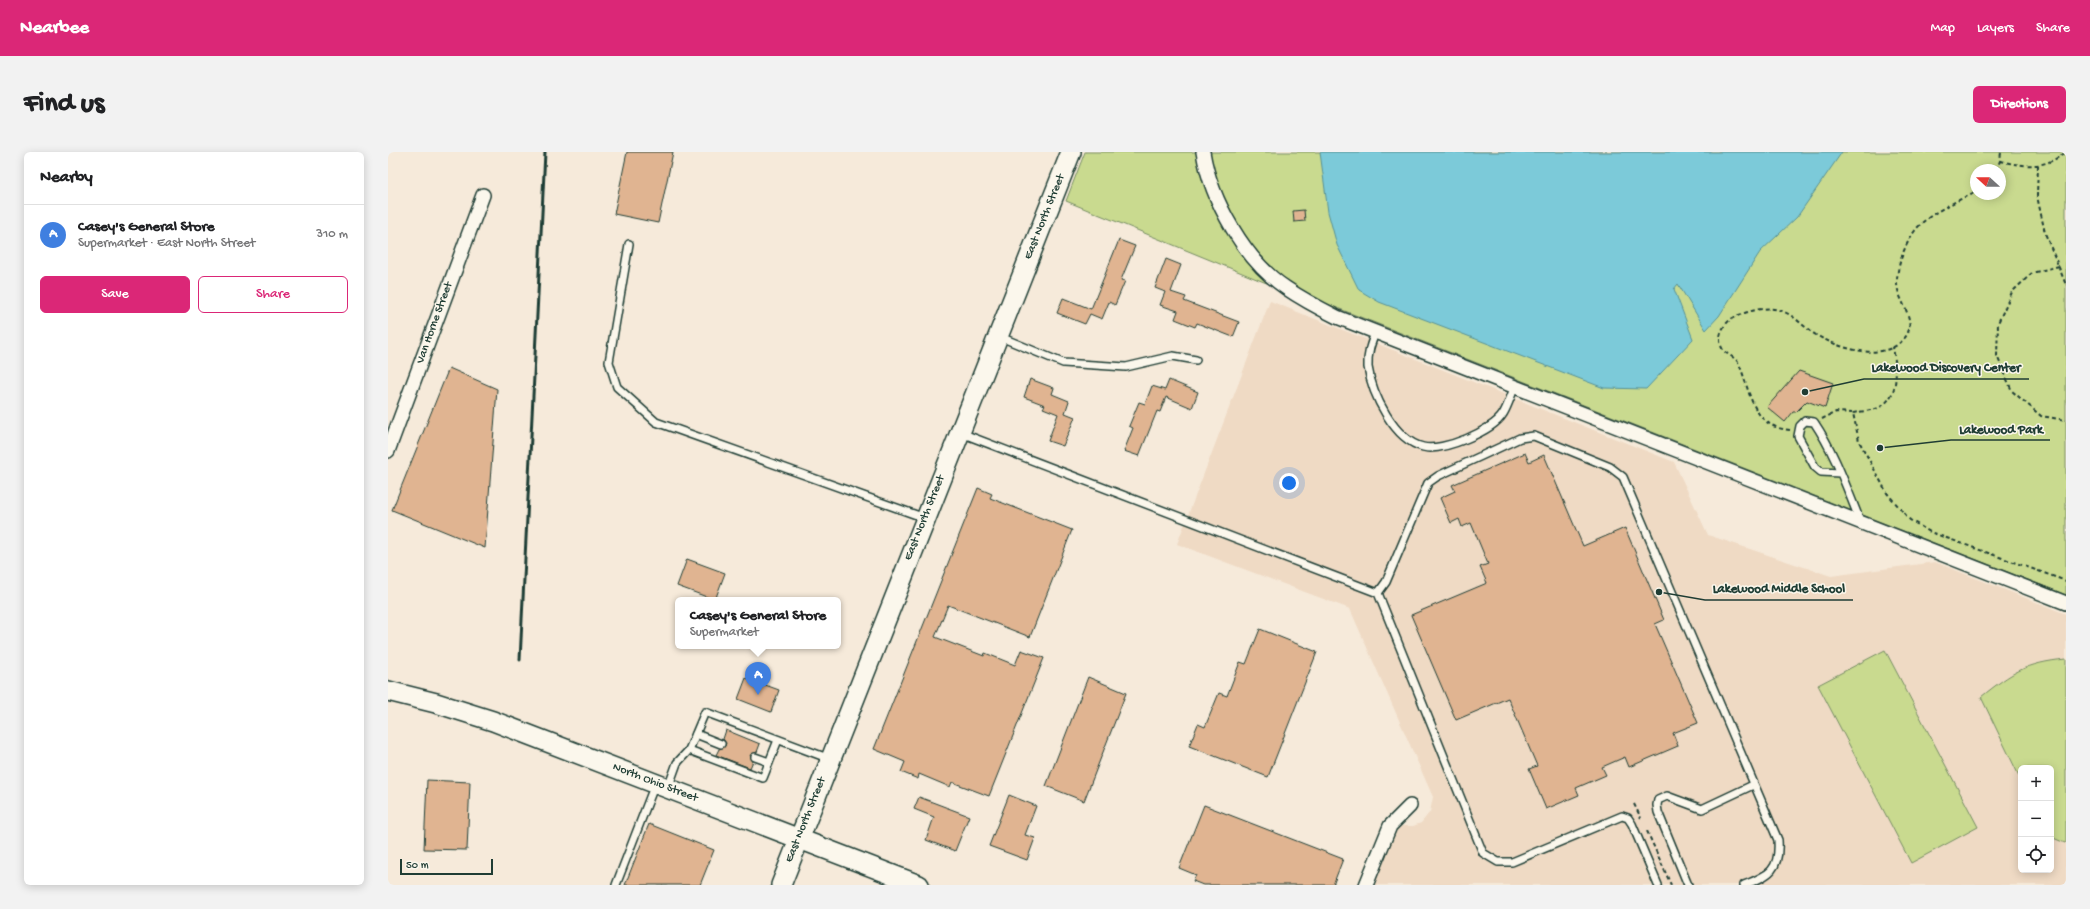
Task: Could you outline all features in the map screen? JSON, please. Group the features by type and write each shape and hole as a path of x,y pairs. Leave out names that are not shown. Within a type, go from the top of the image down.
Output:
{"street":[{"name":"East North Street","path":"781,885 1071,152"},
{"path":"1203,152 1205,163 1227,220 1260,266 1284,287 1310,303 1337,317 1376,331 2066,603"},
{"name":"Van Horne Street","path":"388,451 483,195"},
{"name":"North Ohio Street","path":"388,691 436,703 492,721 919,885"},
{"path":"1366,885 1390,826 1410,806"}],"lane":[{"path":"629,244 609,362 617,387 656,422 925,518"},
{"path":"1376,331 1369,349 1368,367 1375,392 1389,420 1403,436 1423,447 1446,446 1489,428 1503,415 1515,386"},
{"path":"998,336 1063,363 1126,367 1173,356 1196,360"},
{"path":"1840,472 1822,472 1815,467 1798,436 1800,426 1805,421 1814,422 1825,438 1840,472 1861,523"},
{"path":"959,432 1378,593 1483,853 1498,862 1512,862 1622,816 1628,818 1632,824 1658,885"},
{"path":"1378,593 1386,582 1428,483 1438,476 1520,438 1534,436 1610,467 1623,477 1736,740 1753,785 1778,840 1779,852 1777,863 1771,872 1744,885"},
{"path":"616,885 662,786 677,763 689,750 705,712 830,759"},
{"path":"696,734 721,744"},
{"path":"689,750 763,778 778,740"},
{"path":"755,756 769,762"},
{"path":"1688,885 1658,812 1658,800 1667,796 1702,808 1753,785"}],"path":[{"path":"1999,164 2001,152"},
{"path":"2000,161 2023,166 2038,165 2056,161 2066,152"},
{"path":"2038,165 2037,196 2045,233 2066,285"},
{"path":"1799,430 1783,429 1769,425 1752,406 1738,362 1724,350 1720,339 1722,328 1736,316 1757,310 1777,309 1792,315 1816,334 1832,342 1855,350 1874,352 1893,347 1903,340 1909,327 1909,313 1897,285 1898,270 1908,243 1918,228 1934,214 1970,194"},
{"path":"2059,266 2032,273 2012,292 1998,323 1998,356 2012,391 2041,416 2066,420"},
{"path":"1814,422 1836,412 1853,413 1880,407 1890,397 1897,374 1893,347"},
{"path":"1853,413 1859,441 1887,493 1910,520 1930,532 2066,581"},
{"path":"1634,804 1671,885"}],"shaded area":[{"path":"1270,301 1674,462 1708,535 1831,576 1935,562 2066,614 2066,885 1372,885 1394,832 1402,826 1413,826 1421,823 1430,812 1433,797 1350,609 1177,544"}],"green space":[{"path":"1085,152 2066,152 2066,595 1322,302 1264,282 1066,201"},
{"path":"1885,650 1978,827 1911,863 1818,685"},
{"path":"2066,659 2065,843 2054,838 2054,765 2018,765 2018,774 1981,697 2002,681 2020,670 2040,663"}],"water":[{"path":"1320,152 1842,152 1797,217 1760,252 1719,316 1706,330 1678,284 1674,289 1693,339 1646,389 1604,388 1379,302 1359,290 1337,245 1328,212"}],"building":[{"path":"627,152 673,152 658,223 614,214"},
{"path":"1304,210 1305,221 1294,222 1293,211"},
{"path":"1119,240 1135,246 1121,280 1125,281 1115,305 1109,302 1102,319 1090,314 1085,324 1057,313 1063,298 1091,309"},
{"path":"1166,259 1181,265 1171,292 1186,297 1184,301 1239,322 1233,337 1197,323 1195,327 1175,319 1178,311 1160,305 1165,292 1155,288"},
{"path":"449,368 497,389 485,548 392,510"},
{"path":"1799,371 1833,383 1825,408 1807,401 1796,412 1793,412 1785,422 1767,407"},
{"path":"1030,379 1054,388 1052,394 1069,401 1065,413 1075,417 1063,446 1048,441 1058,414 1043,408 1045,405 1024,397"},
{"path":"1169,380 1198,392 1192,408 1166,397 1160,412 1157,411 1139,456 1124,451 1133,428 1129,426 1139,402 1145,404 1152,386 1165,390"},
{"path":"1525,453 1529,462 1544,455 1583,546 1625,528 1664,620 1655,624 1698,723 1673,733 1678,746 1629,767 1625,757 1602,767 1606,775 1576,788 1579,795 1546,809 1529,769 1537,766 1508,698 1456,720 1411,615 1487,583 1480,567 1488,564 1471,523 1462,527 1459,519 1451,523 1440,498 1455,491 1452,485"},
{"path":"978,488 992,494 990,498 1072,530 1030,637 948,605 935,637 984,656 985,653 1015,665 1021,650 1044,658 989,796 952,782 950,787 919,774 918,779 901,772 905,762 874,749"},
{"path":"687,559 725,573 716,597 707,597 677,586"},
{"path":"1260,629 1317,652 1268,777 1189,746 1198,724 1205,727 1219,693 1227,696 1240,662 1246,664"},
{"path":"1088,677 1126,693 1084,801 1046,786"},
{"path":"746,678 779,690 771,712 738,699"},
{"path":"726,730 760,744 757,752 750,755 753,761 750,768 716,755 719,749 725,746 726,743 723,739"},
{"path":"427,780 470,782 467,850 424,849"},
{"path":"1009,795 1036,806 1025,835 1035,838 1027,860 989,846"},
{"path":"919,797 969,816 955,851 926,840 934,817 914,809"},
{"path":"1204,805 1343,859 1333,885 1203,885 1193,881 1196,875 1179,868"},
{"path":"649,824 714,850 700,885 625,885"}],"railway":[{"path":"520,660 545,152"}],"place":[{"name":"Lakewood Discovery Center","path":"1805,392"},
{"name":"Lakewood Park","path":"1880,448"},
{"name":"Lakewood Middle School","path":"1659,592"},
{"name":"Casey's General Store","path":"758,695"}]}
